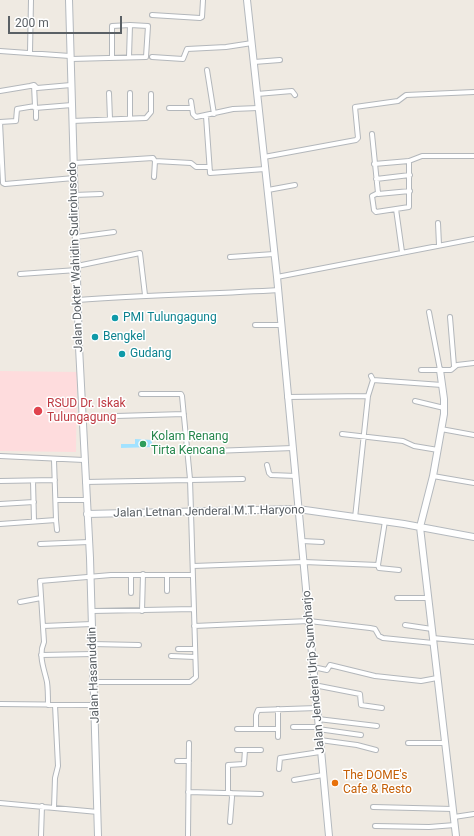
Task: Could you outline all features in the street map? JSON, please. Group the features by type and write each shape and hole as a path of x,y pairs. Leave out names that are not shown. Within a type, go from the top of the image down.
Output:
{"street":[{"path":"30,52 31,0"},
{"name":"Jalan Dokter Wahidin Sudirohusodo","path":"69,0 74,195 87,514"},
{"path":"152,16 200,18 202,17 203,0"},
{"name":"Jalan Jenderal Urip Sumoharjo","path":"247,0 277,277 329,836"},
{"path":"129,57 130,25"},
{"path":"0,51 30,52 70,57 112,57 146,57 148,55 148,26 112,26 112,57"},
{"path":"152,57 183,60 187,49 226,47 252,43"},
{"path":"254,62 280,60"},
{"path":"207,70 214,114"},
{"path":"0,91 34,86 37,88 71,85"},
{"path":"34,86 36,118"},
{"path":"257,94 292,90 295,96"},
{"path":"264,157 356,140 358,138 355,107 398,101 406,95 474,92"},
{"path":"109,93 110,119"},
{"path":"130,93 130,118"},
{"path":"72,121 149,116 151,112 151,94"},
{"path":"191,101 196,117 233,109 258,108"},
{"path":"72,105 17,109 16,121 0,122 0,156 3,183 5,184 74,178"},
{"path":"169,108 192,108"},
{"path":"206,116 211,173 265,169"},
{"path":"372,134 378,194"},
{"path":"374,164 409,161 422,156 474,156"},
{"path":"74,163 151,158 155,161 191,163 196,168 210,166"},
{"path":"154,177 155,161"},
{"path":"409,161 410,175 410,191 410,206 375,212 372,196 378,194 410,191"},
{"path":"376,179 410,175"},
{"path":"268,190 295,185"},
{"path":"74,195 101,194"},
{"path":"396,209 402,252"},
{"path":"438,223 439,245"},
{"path":"76,237 114,232"},
{"path":"277,277 474,239"},
{"path":"20,274 77,268 140,253 145,295"},
{"path":"230,257 274,254"},
{"path":"78,300 145,295 178,295 278,290"},
{"path":"429,312 440,370 444,408 433,476 420,526 456,836"},
{"path":"450,317 454,366"},
{"path":"255,325 281,325"},
{"path":"421,370 452,370 454,366 474,363"},
{"path":"355,518 363,436 372,378 442,385"},
{"path":"93,682 192,682 196,677 190,479 181,394 141,394"},
{"path":"287,397 368,396"},
{"path":"415,401 444,408"},
{"path":"82,417 184,414"},
{"path":"441,429 474,435"},
{"path":"342,434 403,441 414,446 438,450"},
{"path":"187,452 293,448"},
{"path":"0,456 84,460"},
{"path":"54,460 57,530"},
{"path":"267,465 271,475 296,476"},
{"path":"433,476 474,484"},
{"path":"85,482 242,479"},
{"path":"0,481 55,480"},
{"path":"33,481 34,521"},
{"path":"56,500 86,500"},
{"path":"0,504 34,502"},
{"name":"Jalan Letnan Jenderal M.T. Haryono","path":"87,514 298,509 420,526 474,537"},
{"name":"Jalan Hasanuddin","path":"87,514 92,612 98,836"},
{"path":"0,524 56,520"},
{"path":"378,565 385,521"},
{"path":"302,541 322,542"},
{"path":"40,544 89,542"},
{"path":"193,566 304,562 378,565 379,568 399,570"},
{"path":"48,705 47,684 42,670 41,655 41,648 44,642 40,581 143,574 193,575"},
{"path":"142,610 143,574"},
{"path":"131,575 131,593"},
{"path":"166,575 167,591"},
{"path":"20,602 41,598"},
{"path":"397,598 428,598"},
{"path":"92,612 194,610"},
{"path":"194,626 309,621 370,628 376,630 381,637 433,641 474,642"},
{"path":"43,626 92,624"},
{"path":"405,625 432,629"},
{"path":"92,644 140,645"},
{"path":"178,649 195,649"},
{"path":"41,655 93,654"},
{"path":"171,656 195,656"},
{"path":"313,667 327,670 330,666 375,676 422,681 437,678"},
{"path":"314,685 360,694 361,705 382,708"},
{"path":"0,704 94,705"},
{"path":"54,808 55,778 58,766 55,705"},
{"path":"256,729 256,714 258,710 317,708"},
{"path":"278,709 278,737"},
{"path":"318,719 377,726"},
{"path":"293,727 318,728 361,735"},
{"path":"237,730 278,729"},
{"path":"319,740 357,745 376,750"},
{"path":"188,743 188,836"},
{"path":"408,743 445,743"},
{"path":"237,750 261,750"},
{"path":"230,822 232,797 229,793 228,765 244,764 245,750"},
{"path":"279,769 280,758 320,752"},
{"path":"177,761 188,761"},
{"path":"294,780 323,774"},
{"path":"188,792 261,794"},
{"path":"0,803 98,812"},
{"path":"41,836 42,806"},
{"path":"373,807 453,809"},
{"path":"454,817 474,814"},
{"path":"375,826 434,827 455,825"}],"shaded area":[{"name":"RSUD Dr. Iskak Tulungagung","path":"0,371 77,372 76,452 0,451"}],"water":[{"name":"Kolam Renang Tirta Kencana","path":"135,439 152,440 152,447 121,448 121,444 135,444"}],"place":[{"name":"PMI Tulungagung","path":"115,318"},
{"name":"Bengkel","path":"95,337"},
{"name":"Gudang","path":"122,354"},
{"name":"RSUD Dr. Iskak Tulungagung","path":"38,411"},
{"name":"Kolam Renang Tirta Kencana","path":"143,444"},
{"name":"The DOME's Cafe & Resto","path":"335,783"}]}
